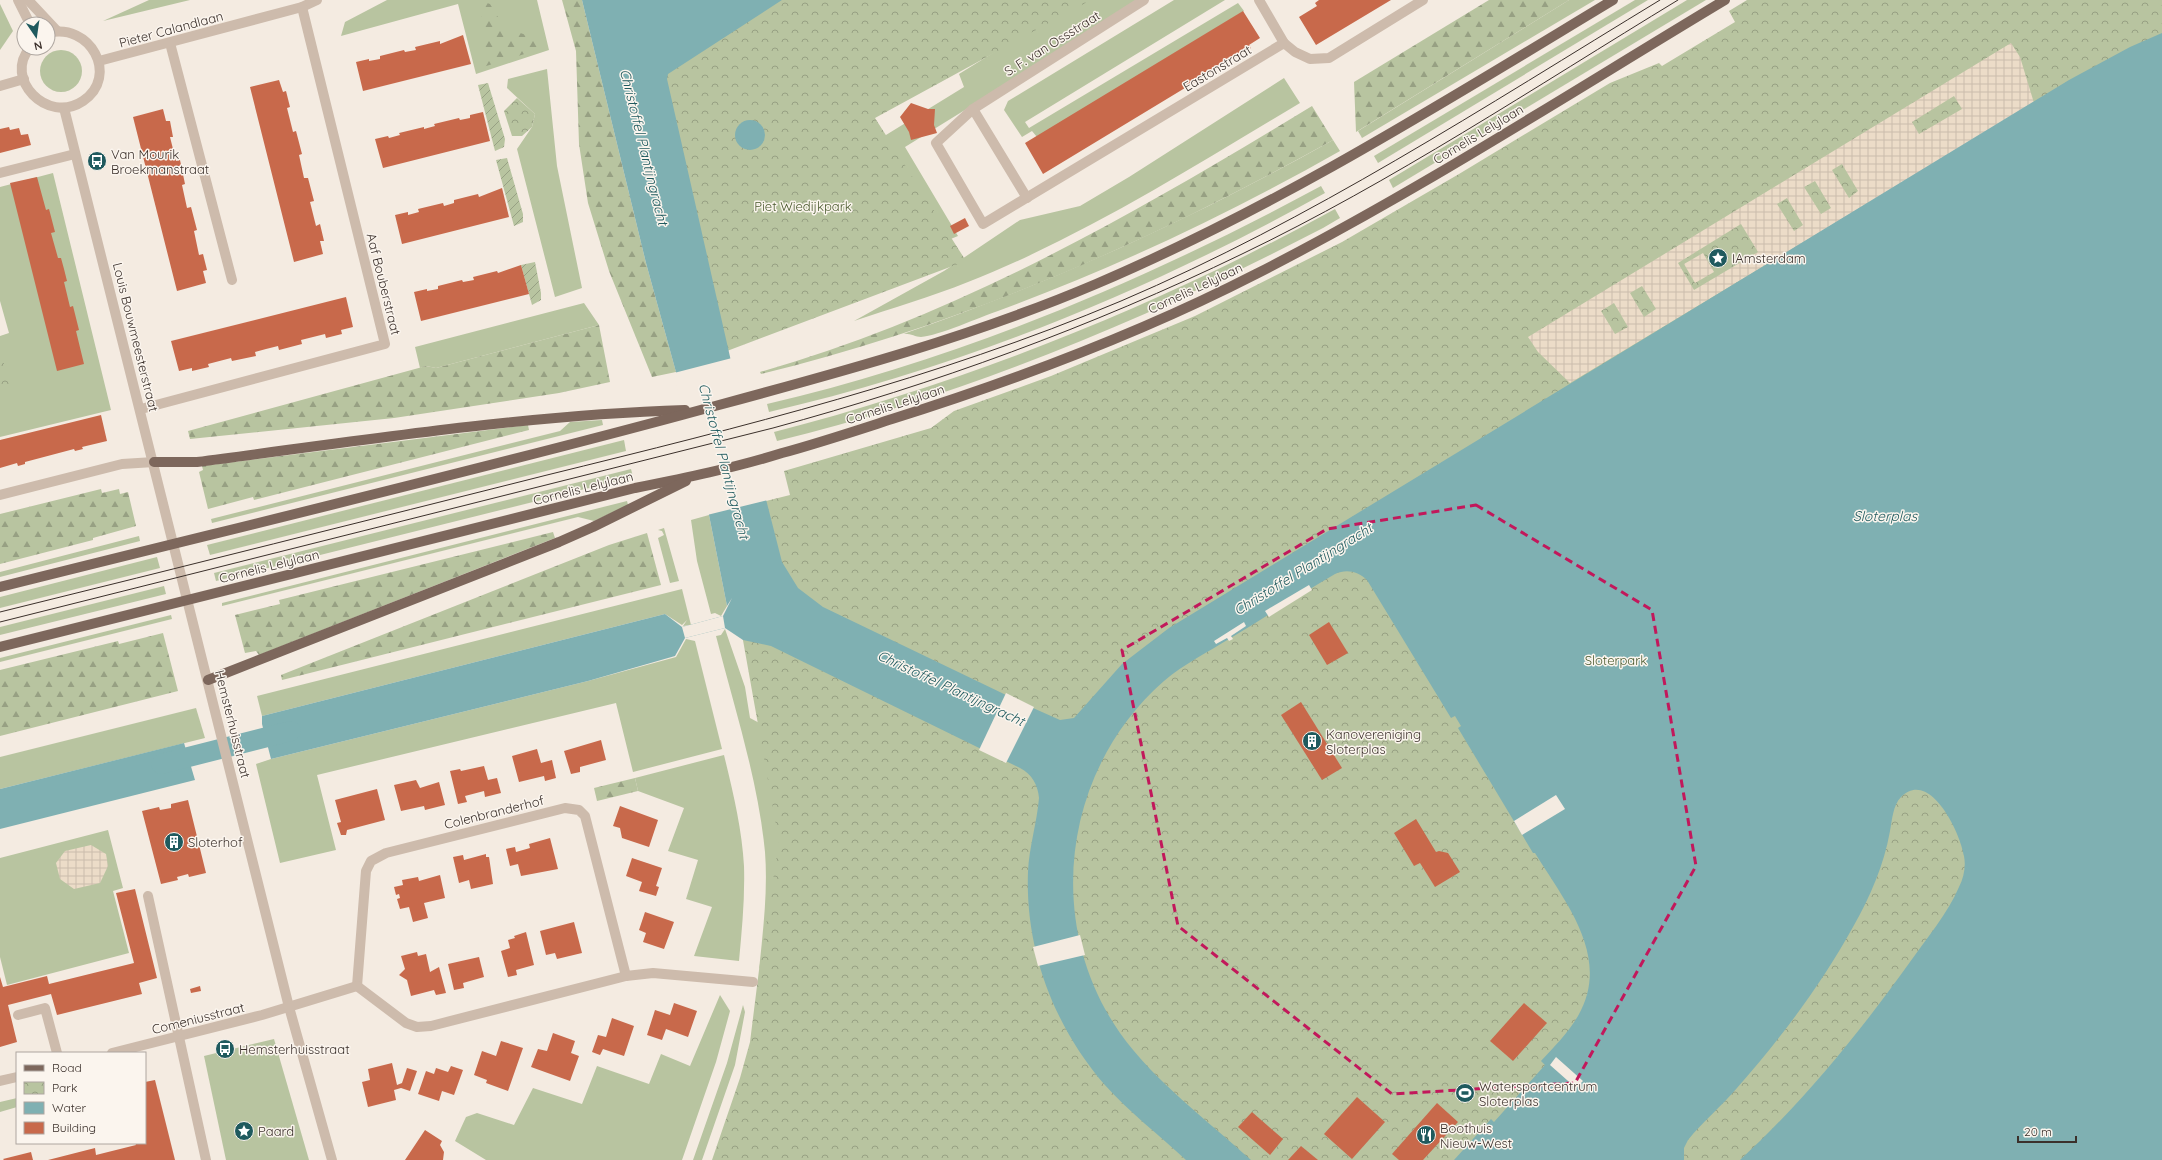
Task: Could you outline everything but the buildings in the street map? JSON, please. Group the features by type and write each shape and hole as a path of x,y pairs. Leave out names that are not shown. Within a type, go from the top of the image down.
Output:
{"main road":[{"path":"0,587 765,394 924,348 1034,309 1155,258 1297,187 1414,121 1613,0"},
{"name":"Cornelis Lelylaan","path":"0,647 635,488 698,475 780,454 944,403 1052,365 1220,292 1306,249 1420,184 1725,0"},
{"path":"154,462 197,462 543,418 616,412 703,409"},
{"path":"208,680 559,542 638,506 698,475"}],"street":[{"path":"18,0 26,16"},
{"path":"28,0 40,16"},
{"name":"Pieter Calandlaan","path":"99,61 302,7 317,0"},
{"name":"S. F. van Ossstraat","path":"973,109 1144,0"},
{"path":"1259,0 1284,43 1295,52 1310,59 1329,58 1423,0"},
{"name":"Aaf Bouberstraat","path":"141,409 385,344 302,7"},
{"path":"27,56 23,65 24,79 29,92 39,101 51,106 64,108 84,100 92,93 100,72 99,61 93,48 84,38 71,32 56,32"},
{"path":"170,42 232,280"},
{"name":"Eastonstraat","path":"973,109 936,143 983,224 1284,43"},
{"path":"0,86 24,79"},
{"name":"Louis Bouwmeesterstraat","path":"64,108 182,572"},
{"path":"973,109 1026,198"},
{"path":"0,173 75,154"},
{"path":"0,495 122,464 154,462"},
{"name":"Hemsterhuisstraat","path":"182,572 290,1007 332,1160"},
{"name":"Colenbranderhof","path":"357,986 366,871 371,861 386,853 565,808 579,810 587,821 626,976"},
{"path":"148,896 180,1036 206,1160"},
{"path":"290,1007 357,986 401,1020 416,1026 431,1026 626,976 653,973 753,982"},
{"name":"Comeniusstraat","path":"116,1052 290,1007"},
{"path":"18,1014 45,1008 57,1052"},
{"path":"0,1081 16,1077"}],"highlighted area":[{"path":"1476,505 1652,610 1696,866 1575,1083 1392,1094 1178,926 1122,650 1327,529"}],"green space":[{"path":"149,0 190,0 103,21"},
{"path":"387,0 537,0 549,50 476,74 458,4 341,36 345,22"},
{"path":"562,0 582,0 646,263 676,372 652,377 609,271 588,203 579,144 576,51"},
{"name":"Piet Wiedijkpark","path":"711,0 1091,0 875,118 966,261 727,351 658,59"},
{"path":"1079,0 1143,0 905,147 958,236 837,286 751,218 964,87 959,74"},
{"path":"1174,0 1225,0 1025,122 1029,128 1238,3 1244,11 1037,137 1032,131 1022,137 1004,110 1008,101"},
{"path":"1489,0 1569,0 1356,132 1354,82"},
{"path":"1569,0 1595,0 1362,138 1358,131"},
{"path":"1635,0 1648,0 1378,163 1374,156"},
{"path":"1687,0 1706,0 1393,188 1389,180"},
{"name":"Sloterpark","path":"1747,0 2162,0 2162,780 1854,1160 712,1160 740,1078 750,1042 759,970 779,842 721,517 766,501 790,495 784,471 931,428 954,411 1051,376 1195,316 1342,242 1459,174 1610,83 1659,63 1662,66 1735,22 1729,11"},
{"path":"481,1 490,4 504,27 537,39 537,50 483,67"},
{"path":"0,4 13,31 0,50"},
{"path":"61,50 76,56 82,71 80,79 76,86 61,92 46,86 40,71 46,56 56,56 56,51"},
{"path":"547,69 557,166 582,288 555,297 517,149 532,127 535,114 507,88 508,79"},
{"path":"1284,78 1300,103 1137,199 1096,222 1011,264 940,293 854,321 944,271 1020,220 1080,206 1129,177"},
{"path":"488,83 505,139 504,147 495,151 478,85"},
{"path":"517,98 535,114 532,127 522,136 512,136 504,111"},
{"path":"1312,106 1333,140 1265,177 1126,246 983,305 910,331 836,354 761,374 760,372 833,349 905,322 976,291 1045,258 1180,184"},
{"path":"1333,140 1340,151 1257,196 1173,238 1042,294 948,330 921,337 903,334 960,314 1122,247 1228,196"},
{"path":"507,158 523,214 523,222 514,226 496,160"},
{"path":"53,173 111,410 0,437 0,336 9,333 0,301 0,187"},
{"path":"1321,186 1325,193 1259,228 1192,262 1055,322 985,349 914,372 842,394 769,412 767,404 839,386 911,364 982,340 1052,313 1188,253 1255,221"},
{"path":"1335,209 1340,218 1323,228 1191,293 1124,323 988,377 918,401 777,441 774,432 847,412 919,389 991,365 1062,338 1200,278"},
{"path":"535,262 541,300 532,305 521,265"},
{"path":"584,303 599,325 436,368 426,366 420,368 415,347"},
{"path":"599,325 610,382 559,393 394,418 190,439 188,431 426,366 436,368"},
{"path":"0,349 11,390 0,393"},
{"path":"602,420 603,425 212,523 211,519 560,431 570,422"},
{"path":"528,425 529,430 254,500 253,497 208,509 199,472 203,470 202,466"},
{"path":"624,440 626,451 210,555 207,545"},
{"path":"631,469 633,477 216,581 214,573"},
{"path":"101,489 102,493 119,489 120,494 128,492 136,526 93,538 93,540 0,564 0,514"},
{"path":"627,501 628,505 594,521 578,517 222,606 222,603"},
{"path":"709,515 727,606 721,616 715,613 711,614 697,561 691,520"},
{"path":"664,528 679,581 670,583 658,538 664,535 662,531 658,530"},
{"path":"553,532 555,538 259,655 256,651 245,653 235,615 280,604 279,600"},
{"path":"647,533 661,585 282,680 281,675 609,545"},
{"path":"139,536 140,541 0,577 0,572"},
{"path":"157,557 160,568 0,608 0,597"},
{"path":"164,586 166,594 0,635 0,627"},
{"path":"682,589 691,625 683,626 687,620 682,625 665,614 262,716 257,696"},
{"path":"171,615 172,619 0,662 0,658"},
{"path":"725,629 745,687 750,718 839,765 759,970 765,896 765,852 762,825 751,770 716,636 721,635"},
{"path":"163,633 178,691 0,736 0,670 118,641 119,644"},
{"path":"686,639 695,641 722,749 633,772 616,703 317,775 336,850 280,863 256,764 271,759 588,681 676,657"},
{"path":"196,708 205,738 0,789 0,757"},
{"path":"724,755 734,797 743,852 744,902 739,961 694,956 712,907 686,899 698,860 668,851 684,808 638,791 635,778"},
{"path":"635,778 638,791 597,801 594,788"},
{"path":"108,830 123,888 113,891 129,953 7,985 0,957 0,858"},
{"path":"720,995 730,1011 716,1062 682,1160 486,1160 455,1141 466,1117 477,1113 514,1125 533,1088 582,1104 597,1066 649,1084 661,1054 690,1066"},
{"path":"743,1005 745,1012 735,1065 702,1160 693,1160 727,1063"},
{"path":"274,1039 309,1160 226,1160 204,1056"},
{"path":"16,1098 16,1107 0,1112 0,1102"}],"shaded area":[{"path":"2011,43 2020,57 2034,103 1570,383 1538,352 1528,337","holes":["1954,96 1962,109 1919,134 1912,122","1842,164 1858,191 1849,198 1832,170","1815,181 1831,208 1821,214 1804,187","1787,198 1803,225 1794,231 1777,204","1741,224 1758,252 1694,290 1678,263","1642,286 1656,309 1644,317 1630,293","1614,303 1628,327 1615,334 1601,311"]},
{"path":"1703,253 1714,272 1695,283 1684,264"},
{"path":"91,845 106,854 108,866 100,883 74,889 60,879 56,863 65,851"}],"water":[{"name":"Sloterplas","path":"582,0 782,0 668,74 667,79 733,370 782,562 798,588 823,607 1060,720 1074,718 1122,664 1169,628 2069,80 2130,47 2162,33 2162,1160 1740,1160 1787,1114 1851,1040 1937,925 1959,887 1965,864 1962,846 1957,833 1942,807 1933,797 1923,791 1912,790 1901,797 1896,804 1884,856 1876,880 1841,949 1800,1010 1769,1050 1731,1095 1688,1140 1684,1148 1684,1160 1454,1160 1491,1119 1494,1122 1545,1065 1541,1061 1561,1040 1578,1016 1587,994 1590,973 1587,951 1571,911 1535,853 1533,853 1458,728 1461,726 1455,716 1451,718 1367,580 1356,573 1348,571 1339,572 1308,590 1188,664 1164,681 1130,717 1104,758 1085,802 1075,849 1073,896 1080,944 1096,990 1120,1033 1148,1067 1165,1084 1251,1160 1186,1160 1134,1114 1104,1084 1086,1061 1071,1037 1057,1012 1046,986 1032,930 1028,901 1028,872 1039,798 1036,784 1028,773 771,646 743,640 725,628 685,638 675,656 588,681 271,759 262,724 262,716 665,614 682,627 723,616 732,598 727,606 709,515 679,383 646,263"},
{"path":"750,120 760,125 765,135 760,145 750,150 740,145 735,135 740,125"},
{"path":"184,743 195,780 0,829 0,789"}],"pier":[{"path":"732,358 768,500 707,515 674,373"},
{"path":"1309,585 1312,590 1269,617 1265,611"},
{"path":"723,616 725,628 685,638 682,627"},
{"path":"1244,622 1246,626 1231,636 1233,639 1229,641 1227,638 1216,644 1214,641"},
{"path":"1006,693 1034,707 1006,763 979,750"},
{"path":"1556,795 1565,809 1522,835 1514,821"},
{"path":"1080,935 1085,955 1038,966 1033,947"},
{"path":"1556,1057 1583,1081 1576,1088 1550,1065"}],"waterway":[{"path":"161,764 291,731"}],"tram line":[{"path":"0,612 693,439 910,378 1051,329 1121,301 1261,235 1396,160 1660,0"},
{"path":"0,622 773,428 893,393 1012,352 1070,330 1185,281 1298,226 1463,133 1678,0"}],"place":[{"name":"Van Mourik Broekmanstraat","path":"97,161"},
{"name":"IAmsterdam","path":"1718,258"},
{"name":"Kanovereniging Sloterplas","path":"1312,741"},
{"name":"Sloterhof","path":"174,842"},
{"name":"Hemsterhuisstraat","path":"225,1049"},
{"name":"Watersportcentrum Sloterplas","path":"1465,1093"},
{"name":"Paard","path":"244,1131"},
{"name":"Boothuis Nieuw-West","path":"1426,1135"}],"water label":[{"name":"Christoffel Plantijngracht","path":"644,147"},
{"name":"Christoffel Plantijngracht","path":"724,461"},
{"name":"Christoffel Plantijngracht","path":"1303,569"},
{"name":"Christoffel Plantijngracht","path":"951,688"}]}
